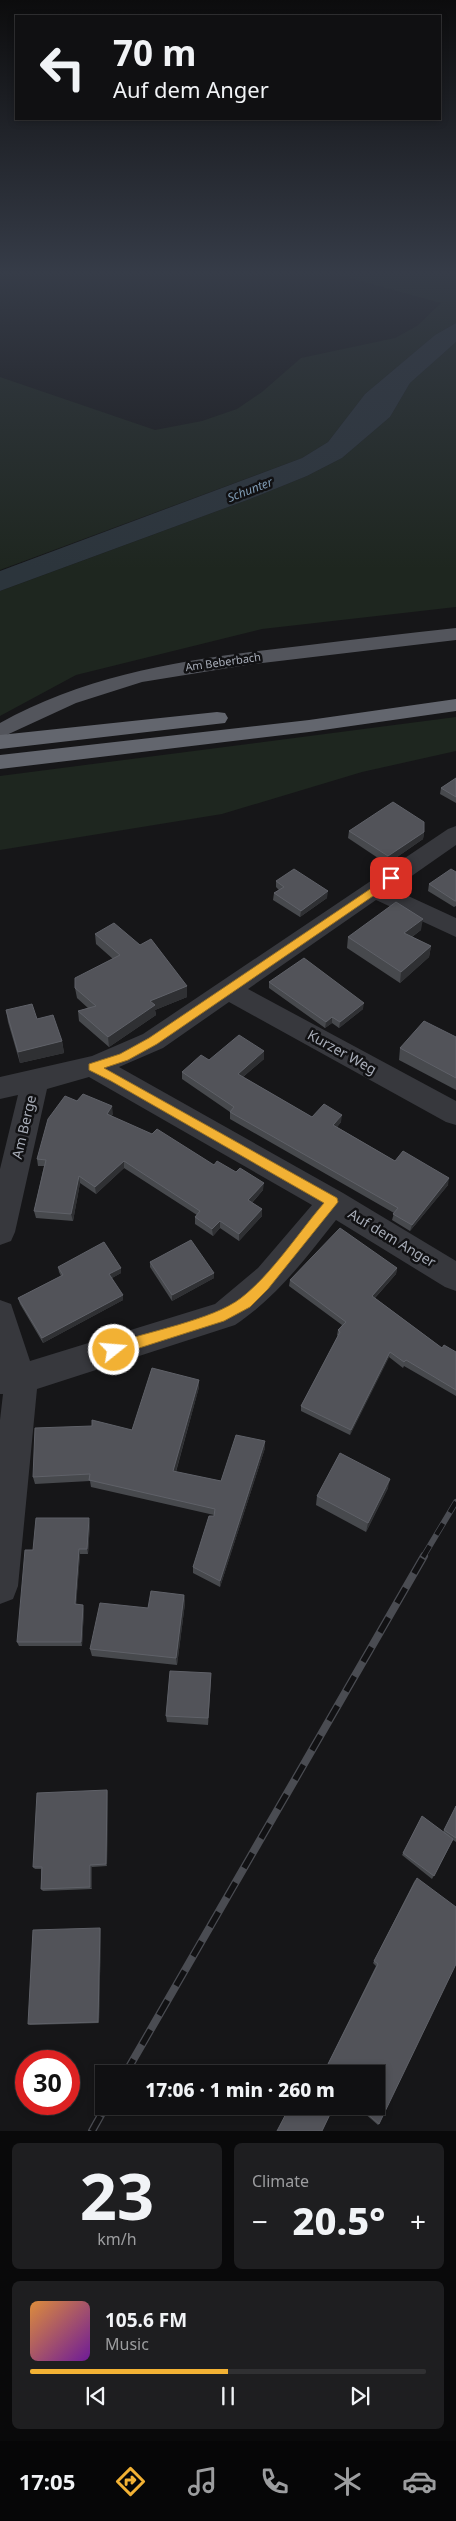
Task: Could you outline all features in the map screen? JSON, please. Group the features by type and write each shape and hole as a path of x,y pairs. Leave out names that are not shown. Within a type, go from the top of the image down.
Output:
{"highway":[{"path":"0,742 298,708 456,686"},
{"path":"0,762 300,727 456,705"}],"main road":[{"name":"Am Beberbach","path":"0,732 60,700 145,675 248,658 456,634"}],"street":[{"path":"0,1088 93,1067 124,1057 153,1041 456,834"},
{"path":"375,890 456,928"},
{"name":"Kurzer Weg","path":"228,990 456,1114"},
{"name":"Auf dem Anger","path":"93,1067 116,1078 332,1202 456,1277"},
{"name":"Am Berge","path":"0,1232 35,1081"},
{"path":"11,1379 224,1315 246,1302 263,1285 332,1202"},
{"path":"0,1314 11,1379 0,1586"}],"shaded area":[{"path":"287,370 393,370 365,394 328,442 302,458 0,570 0,377 155,430 202,421 237,409 262,392"},
{"path":"424,370 456,370 456,607 262,629 76,675 0,716 0,591 250,499 307,476 342,458 390,417 410,383"},
{"path":"456,717 456,751 362,772 222,814 0,850 0,776"}],"water":[{"name":"Schunter","path":"393,370 424,370 410,383 390,417 342,458 307,476 250,499 0,591 0,571 302,458 328,442 365,394"}],"building":[{"path":"456,778 456,797 441,788"},
{"path":"393,802 424,822 424,832 388,856 349,831"},
{"path":"294,869 328,891 301,911 274,893 284,887 276,881"},
{"path":"451,869 456,872 456,901 429,884"},
{"path":"396,902 423,919 404,933 431,946 401,972 348,937"},
{"path":"114,923 140,945 151,939 187,986 150,1001 155,1005 108,1037 78,1011 96,1006 75,988 75,978 120,955 95,934"},
{"path":"304,958 364,1003 340,1022 332,1017 326,1022 269,982"},
{"path":"32,1004 37,1019 53,1015 62,1041 18,1052 6,1010"},
{"path":"424,1021 456,1037 456,1078 400,1048"},
{"path":"239,1035 264,1051 238,1074 312,1117 324,1104 342,1115 333,1125 395,1161 403,1151 449,1178 412,1225 393,1214 398,1208 230,1112 234,1107 182,1072 201,1055 209,1060"},
{"path":"83,1094 112,1106 107,1114 152,1134 157,1129 214,1165 217,1161 236,1172 240,1168 264,1183 248,1200 262,1209 239,1234 220,1221 212,1229 195,1217 200,1211 124,1161 95,1187 79,1176 71,1214 34,1211 46,1160 37,1159 48,1119 65,1096 77,1101"},
{"path":"340,1228 397,1268 372,1296 442,1348 444,1345 456,1352 456,1390 406,1360 404,1362 390,1352 351,1430 301,1406 340,1332 338,1330 346,1322 290,1280"},
{"path":"191,1240 214,1273 172,1295 150,1262"},
{"path":"104,1242 121,1268 109,1274 123,1295 42,1338 18,1298 63,1275 58,1267"},
{"path":"152,1368 199,1380 173,1471 221,1481 236,1435 265,1441 220,1581 193,1567 209,1516 214,1516 215,1509 89,1480 90,1474 33,1477 35,1428 92,1426 92,1420 132,1430"},
{"path":"340,1453 390,1479 368,1523 317,1496"},
{"path":"36,1518 89,1518 87,1549 79,1549 75,1604 83,1605 81,1642 17,1642 25,1550 33,1550"},
{"path":"151,1591 184,1595 176,1658 90,1649 100,1603 148,1608"},
{"path":"170,1671 211,1673 208,1718 166,1716"},
{"path":"107,1790 106,1864 90,1865 90,1887 41,1889 42,1867 33,1867 37,1793"},
{"path":"456,1806 456,1838 444,1830"},
{"path":"422,1816 453,1839 434,1876 403,1853"},
{"path":"417,1878 456,1907 456,1964 385,2112 385,2065 328,2065 378,1964 374,1961"},
{"path":"100,1928 98,2022 28,2024 33,1930"},
{"path":"285,2115 330,2115 322,2131 277,2131"},
{"path":"368,2115 383,2115 379,2124"}],"railway":[{"path":"423,1557 456,1502"},
{"path":"130,2065 424,1556"},
{"path":"92,2131 101,2115"}],"route":[{"path":"114,1350 224,1315 246,1302 263,1285 332,1202 116,1078 93,1067 124,1057 153,1041 391,878"}]}
